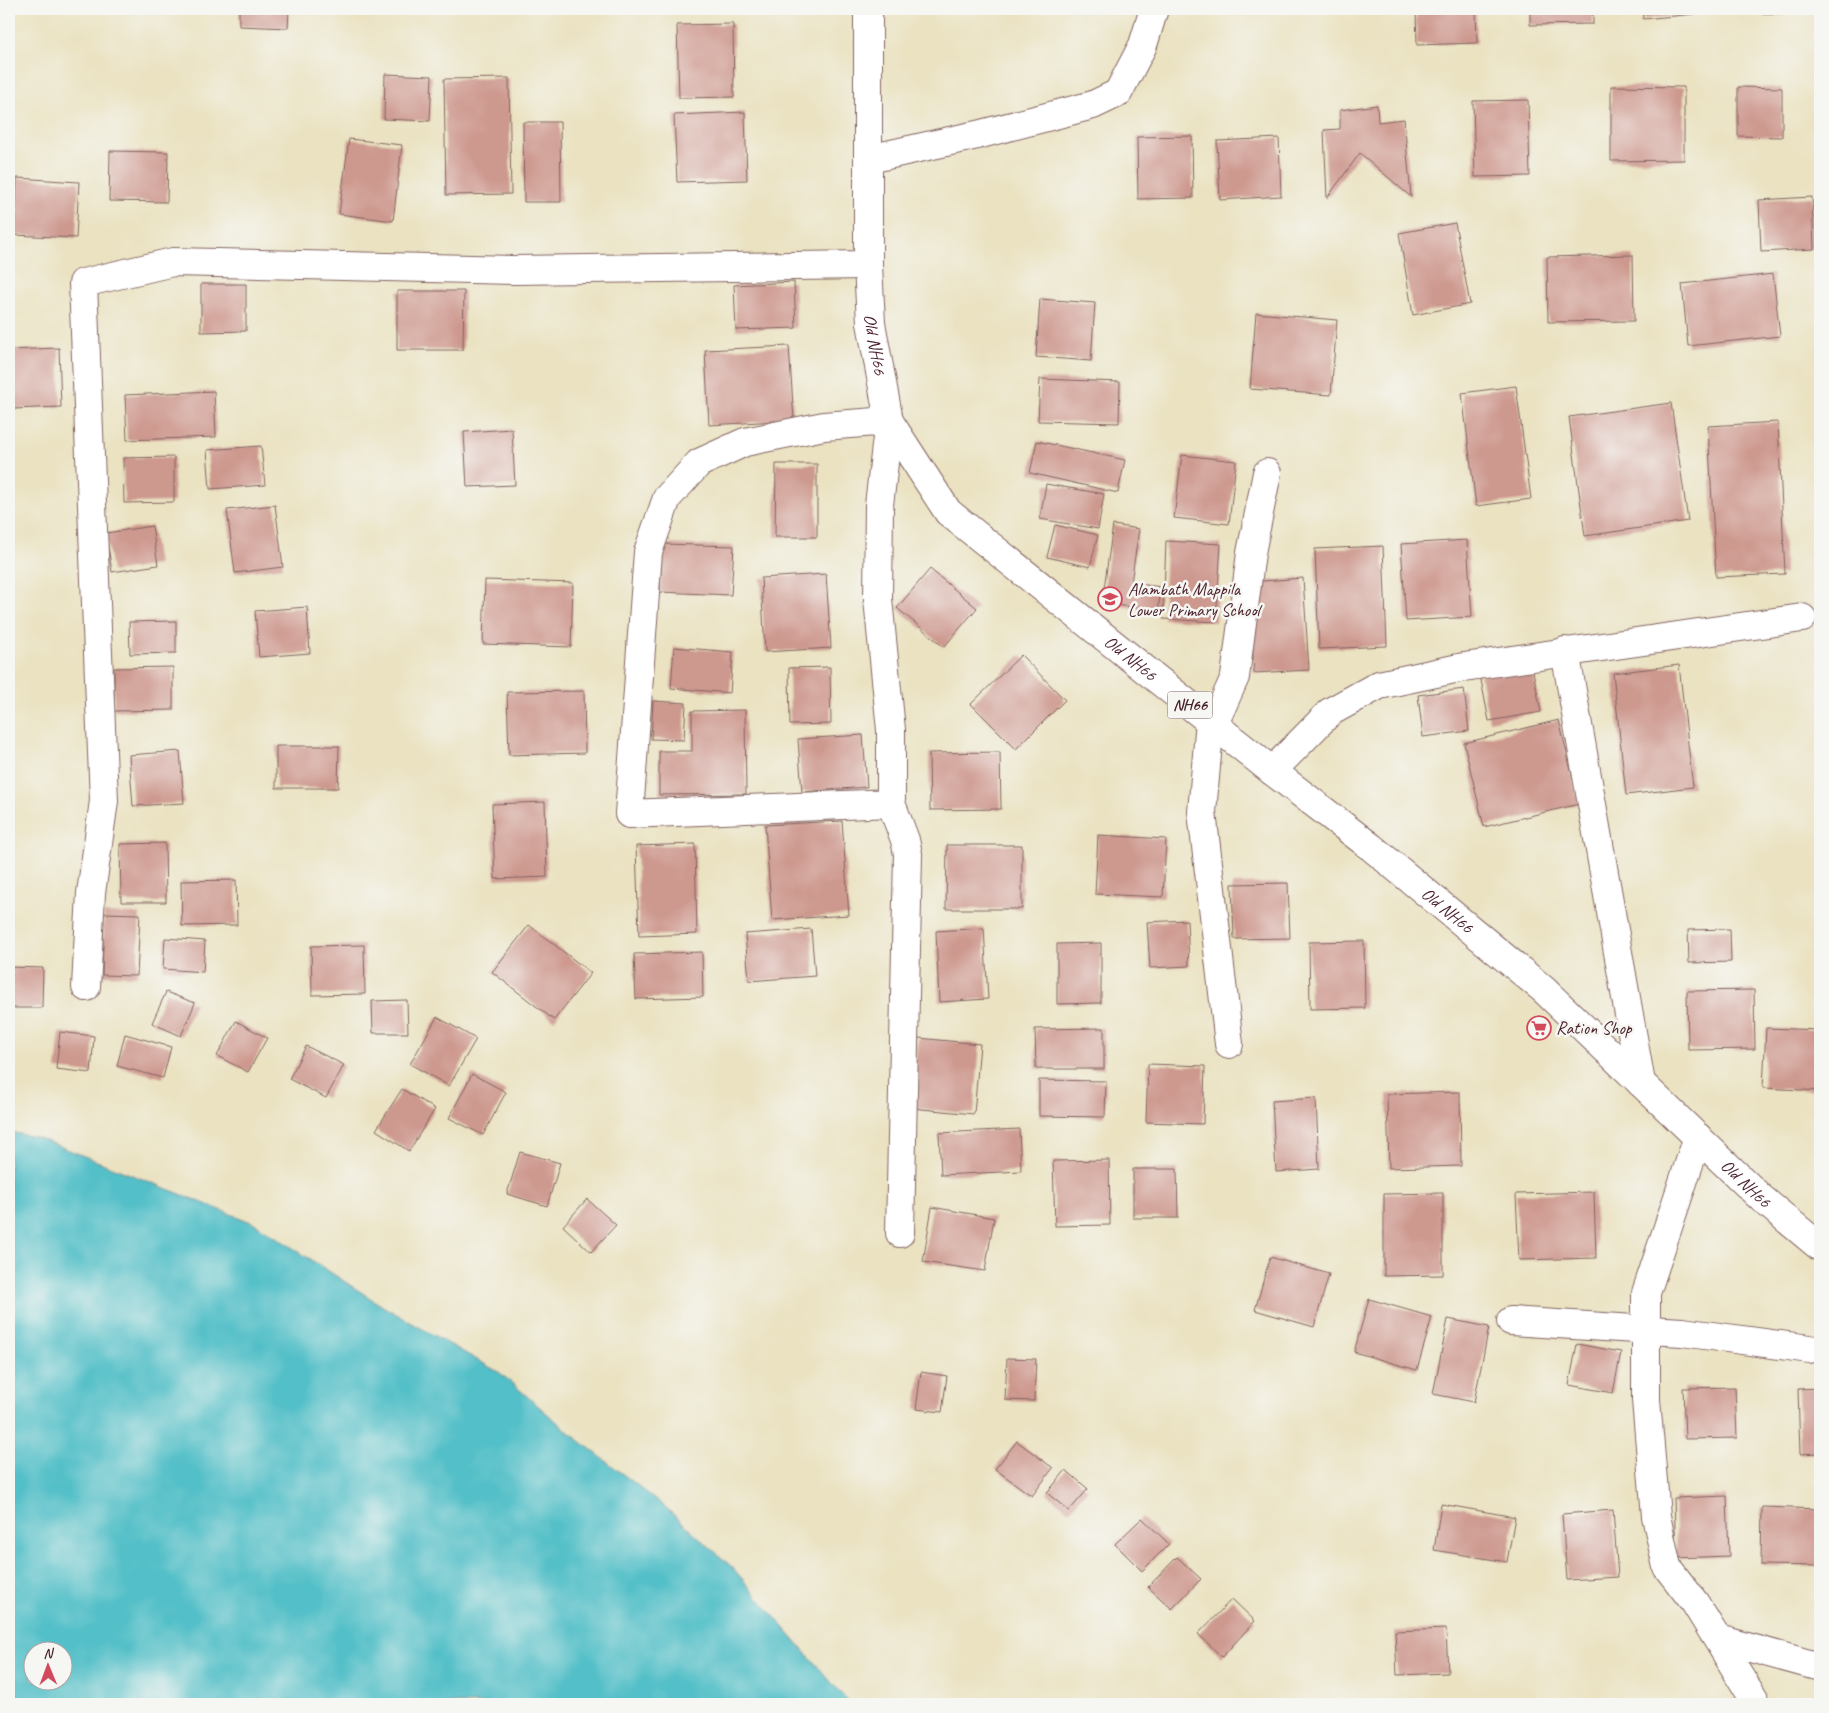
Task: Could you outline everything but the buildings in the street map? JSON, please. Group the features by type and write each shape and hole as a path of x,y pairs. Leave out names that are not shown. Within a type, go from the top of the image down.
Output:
{"street":[{"name":"Old NH66","path":"868,9 868,265 871,323 890,421 948,512 1272,771 1371,847 1544,990 1761,1198 1820,1247"},
{"path":"869,159 977,135 1093,105 1118,93 1143,45 1154,9"},
{"path":"86,987 91,893 104,801 83,283 174,262 514,270 868,265"},
{"path":"891,804 629,814 648,552 667,498 700,463 745,442 824,426 890,421 879,506 878,599 892,730 891,804 905,840 908,854 900,1233"},
{"path":"1229,1044 1202,812 1212,722 1235,678 1251,553 1267,473"},
{"path":"1272,771 1330,712 1379,685 1464,667 1565,651 1802,618"},
{"path":"1565,651 1642,1083"},
{"path":"1698,1137 1646,1293 1646,1400 1656,1516 1667,1567 1695,1603 1756,1704"},
{"path":"1511,1320 1682,1332 1810,1349"},
{"path":"1718,1639 1820,1667"}],"water":[{"path":"9,1132 36,1137 256,1224 384,1307 500,1373 571,1434 664,1506 732,1567 850,1704 9,1704"}],"place":[{"name":"Alambath Mappila Lower Primary School","path":"1110,599"},
{"name":"Ration Shop","path":"1539,1028"}]}
